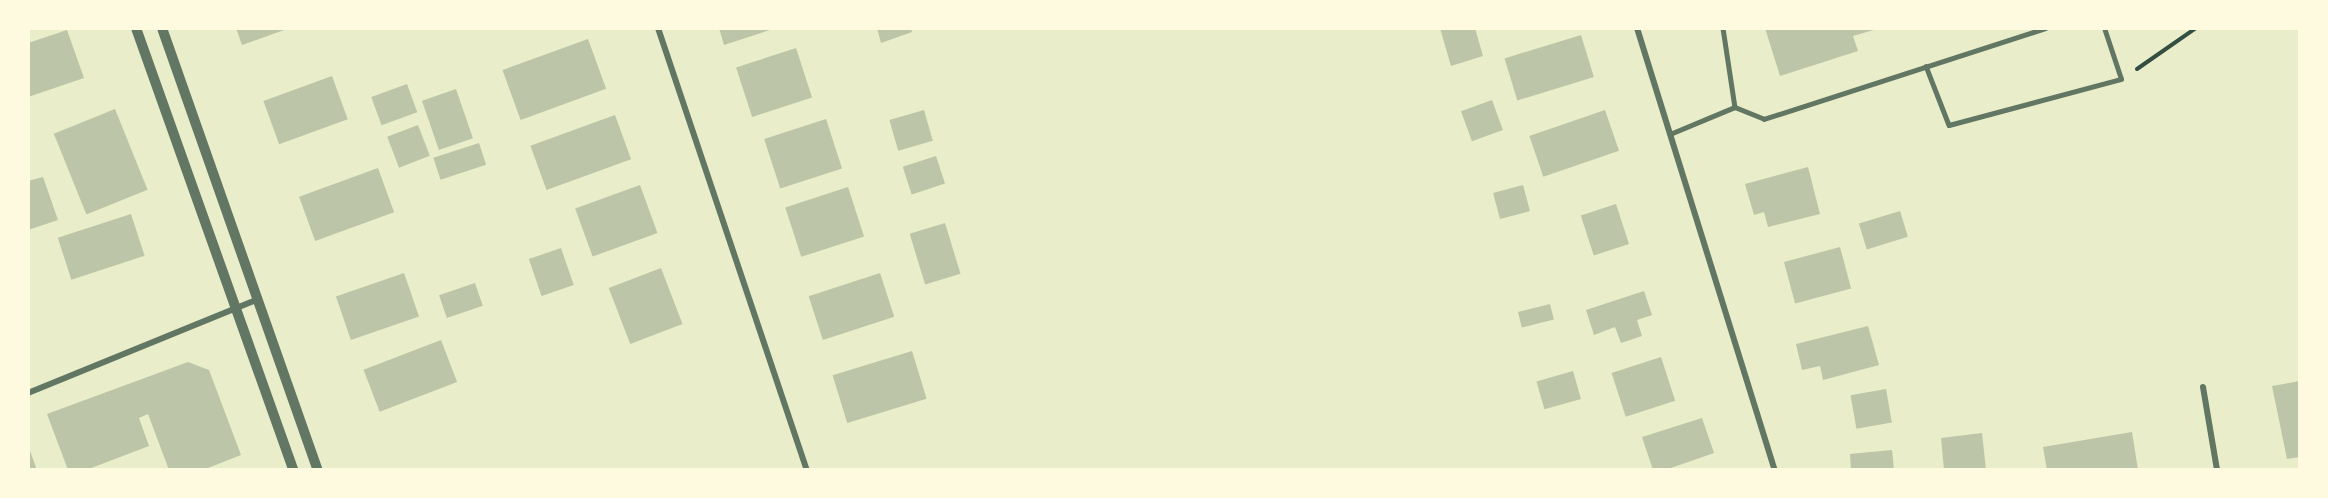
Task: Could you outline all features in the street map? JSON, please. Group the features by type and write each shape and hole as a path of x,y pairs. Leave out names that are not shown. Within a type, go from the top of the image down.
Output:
{"street":[{"path":"136,28 293,470"},
{"path":"162,28 318,470"},
{"path":"658,28 807,470"},
{"path":"1637,28 1775,470"},
{"path":"28,393 258,299"},
{"path":"2203,387 2217,470"}],"lane":[{"path":"1723,28 1735,106"},
{"path":"1670,134 1735,106 1764,119 2045,28"},
{"path":"1926,66 1949,125 2121,79 2104,28"}],"path":[{"path":"2121,79 2196,28"}],"building":[{"path":"236,28 287,28 287,29 242,45"},
{"path":"719,28 773,28 773,29 724,45"},
{"path":"877,28 911,28 912,32 881,43"},
{"path":"1440,28 1475,28 1483,56 1451,66"},
{"path":"1765,28 1877,29 1853,36 1858,51 1780,76"},
{"path":"67,30 84,78 28,97 28,43"},
{"path":"1581,35 1594,77 1517,100 1504,58"},
{"path":"588,39 606,89 521,120 502,70"},
{"path":"796,48 812,97 752,117 736,67"},
{"path":"332,76 348,119 279,144 263,101"},
{"path":"407,84 417,112 382,125 371,97"},
{"path":"456,89 473,138 439,150 422,101"},
{"path":"1492,100 1503,130 1472,141 1461,111"},
{"path":"115,109 148,190 86,214 54,134"},
{"path":"924,110 933,141 898,151 889,120"},
{"path":"1605,110 1619,151 1543,177 1529,136"},
{"path":"615,115 631,159 547,190 530,146"},
{"path":"826,119 842,168 780,189 764,139"},
{"path":"418,125 430,156 399,168 387,137"},
{"path":"479,143 486,165 440,180 433,158"},
{"path":"936,156 945,184 912,194 903,167"},
{"path":"1808,167 1820,214 1768,227 1764,212 1754,215 1745,184"},
{"path":"378,168 394,212 315,241 299,197"},
{"path":"43,177 58,220 28,230 28,181"},
{"path":"640,185 657,233 593,257 575,209"},
{"path":"1523,185 1530,211 1500,219 1493,193"},
{"path":"848,187 864,236 801,257 785,207"},
{"path":"1616,204 1629,244 1594,255 1581,215"},
{"path":"1900,211 1908,237 1867,249 1859,224"},
{"path":"131,214 145,256 71,280 58,238"},
{"path":"945,223 960,274 925,285 910,234"},
{"path":"1840,247 1851,289 1795,304 1784,262"},
{"path":"561,248 574,285 542,296 529,259"},
{"path":"661,268 683,324 630,344 609,288"},
{"path":"404,273 419,316 351,340 336,296"},
{"path":"880,273 894,317 823,340 809,296"},
{"path":"475,283 483,306 447,318 439,295"},
{"path":"1644,291 1652,315 1637,320 1642,336 1621,343 1615,327 1594,335 1586,310"},
{"path":"1550,304 1554,320 1522,328 1518,312"},
{"path":"1868,326 1879,365 1823,380 1820,366 1802,370 1796,344"},
{"path":"441,340 457,382 380,412 364,370"},
{"path":"912,351 927,399 847,423 833,375"},
{"path":"1661,357 1675,401 1626,417 1612,373"},
{"path":"188,362 209,370 241,455 203,470 169,470 148,414 139,418 149,446 86,470 68,470 47,414"},
{"path":"1573,371 1581,399 1544,409 1536,381"},
{"path":"2300,381 2300,457 2287,459 2272,386"},
{"path":"1886,389 1892,422 1856,429 1851,395"},
{"path":"1702,418 1714,453 1665,470 1653,470 1642,437"},
{"path":"2132,432 2138,470 2047,470 2043,447"},
{"path":"1982,433 1986,470 1944,470 1941,438"},
{"path":"1892,450 1894,470 1851,470 1850,454"},
{"path":"30,451 37,470 28,470"}]}
